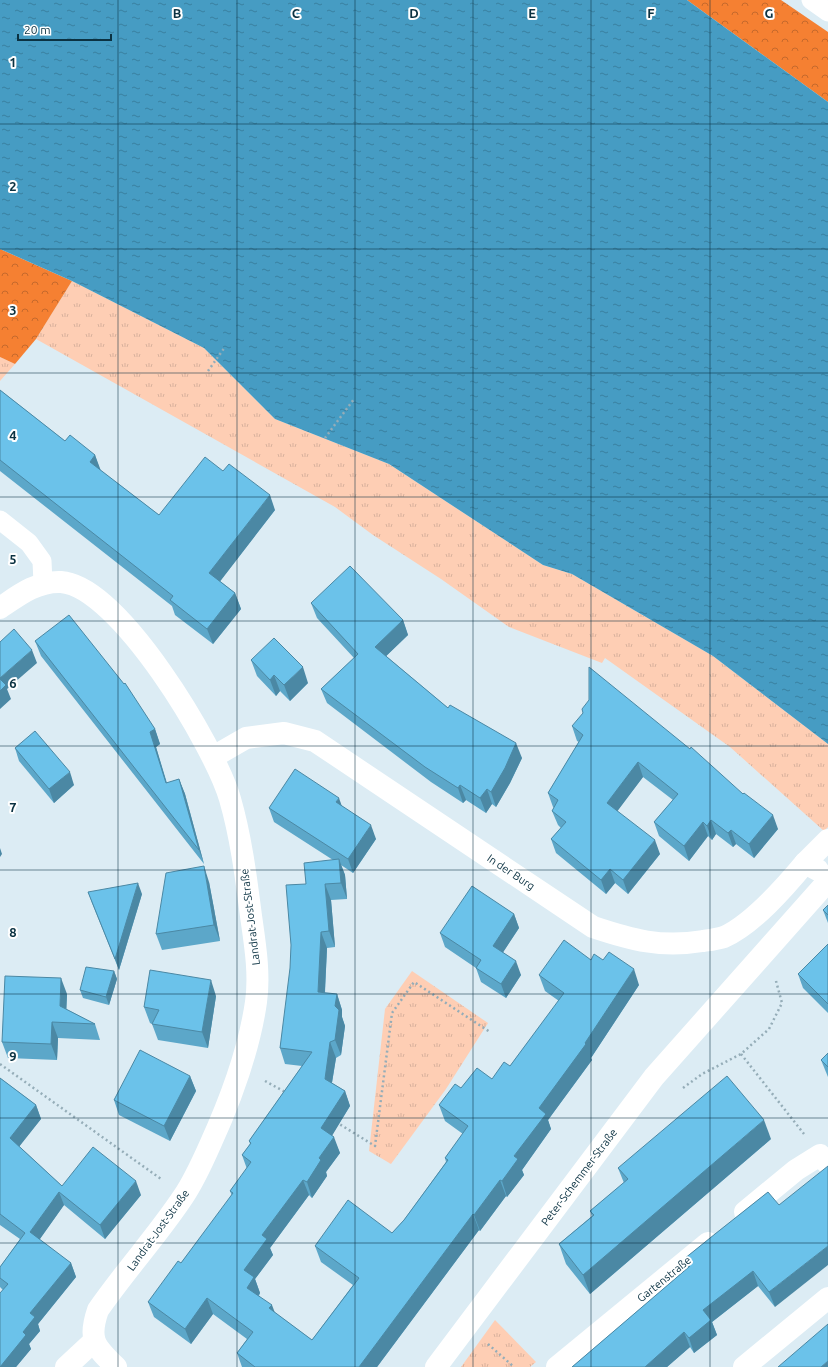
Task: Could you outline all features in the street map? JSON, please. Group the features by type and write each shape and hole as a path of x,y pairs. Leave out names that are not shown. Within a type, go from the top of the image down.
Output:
{"street":[{"name":"Landrat-Jost-Straße","path":"43,583 63,582 84,589 120,620 154,661 184,704 213,757 230,798 240,845 256,955 256,1000 241,1066 223,1118 201,1167 184,1196 98,1310 92,1326 94,1341"},
{"path":"0,608 20,593 43,583"},
{"name":"In der Burg","path":"213,757 246,738 284,733 315,741 592,927 631,940 660,944 693,942 724,937 744,925 782,889 828,840"},
{"path":"805,863 828,876"},
{"name":"Peter-Schemmer-Straße","path":"436,1367 654,1077 828,881"},
{"name":"Gartenstraße","path":"557,1367 796,1170 825,1156"},
{"path":"744,1367 828,1298"},
{"path":"66,1367 94,1341 103,1355 116,1367"}],"lane":[{"path":"811,0 828,12"},
{"path":"0,520 29,543 42,561 43,583"}],"path":[{"path":"208,371 225,348"},
{"path":"325,438 354,399"},
{"path":"678,1092 702,1074 741,1054 769,1030 782,1003 776,977"},
{"path":"335,1122 375,1146 392,1013 414,982 490,1032"},
{"path":"0,1064 184,1196"},
{"path":"241,1066 288,1094"},
{"path":"467,1324 514,1367"}],"green space":[{"path":"687,0 781,0 828,32 828,102"},
{"path":"0,249 72,281 36,339 15,364 0,357"},
{"path":"72,281 204,348 275,419 389,464 543,565 572,574 713,656 828,744 828,827 824,831 730,747 605,658 602,663 509,627 441,579 373,535 335,507 36,339"},
{"path":"0,357 15,364 0,381"},
{"path":"412,971 488,1023 446,1089 391,1164 369,1151 385,1009"},
{"path":"495,1320 536,1362 530,1367 461,1367"}],"water":[{"path":"0,0 687,0 828,102 828,744 713,656 572,574 543,565 389,464 275,419 204,348 72,281 0,249"}],"building":[{"path":"0,390 65,441 70,435 95,455 90,462 159,515 205,457 223,471 229,464 270,495 209,573 235,593 207,629 170,600 173,596 0,460"},
{"path":"350,566 403,620 375,647 448,708 450,705 516,743 505,768 491,792 487,789 480,798 460,785 458,788 425,767 321,689 358,654 311,603"},
{"path":"69,615 124,684 125,683 155,729 150,732 166,783 179,779 199,850 35,641"},
{"path":"14,629 32,650 0,678 0,642"},
{"path":"274,638 303,667 284,685 274,675 270,680 251,660"},
{"path":"589,667 690,749 691,747 743,794 744,793 773,815 749,844 731,830 728,833 711,820 707,826 703,822 684,846 654,822 678,794 638,762 607,803 655,840 623,880 610,869 601,880 551,839 566,822 552,811 558,800 548,793 583,735 572,726 583,713 582,709 589,700"},
{"path":"0,679 6,685 0,691"},
{"path":"35,731 70,772 49,789 15,748"},
{"path":"295,769 339,798 336,802 371,825 348,859 269,808"},
{"path":"339,859 341,883 325,884 329,931 321,932 318,992 337,994 335,1006 339,1010 335,1040 330,1042 325,1079 345,1091 321,1128 334,1137 319,1158 321,1160 307,1182 303,1180 262,1235 267,1239 244,1270 254,1277 247,1288 272,1305 269,1308 312,1340 359,1278 315,1246 348,1200 392,1233 404,1220 448,1160 445,1158 468,1126 439,1105 455,1084 461,1088 477,1068 492,1079 504,1062 510,1066 564,993 539,975 564,940 591,960 594,954 603,960 609,952 634,969 585,1043 586,1044 539,1108 546,1114 514,1156 518,1159 502,1181 500,1180 474,1215 473,1214 359,1367 255,1367 237,1353 253,1332 207,1298 185,1329 148,1302 178,1261 181,1263 233,1193 230,1191 251,1162 242,1155 251,1143 249,1141 312,1052 280,1048 290,968 291,945 286,885 306,884 304,863"},
{"path":"204,866 214,925 156,934 166,873"},
{"path":"138,883 115,959 88,892"},
{"path":"472,886 514,914 493,946 516,961 501,984 476,968 481,960 440,933"},
{"path":"828,905 828,915 823,910"},
{"path":"828,944 828,1004 798,974"},
{"path":"86,967 114,971 106,997 80,990"},
{"path":"150,970 211,980 202,1032 152,1024 159,1010 144,1007"},
{"path":"5,976 61,978 60,1006 95,1024 52,1022 51,1044 2,1042"},
{"path":"140,1050 190,1076 164,1126 114,1100"},
{"path":"828,1053 828,1067 821,1060"},
{"path":"727,1076 764,1120 583,1275 559,1244 594,1215 590,1211 628,1179 618,1168"},
{"path":"0,1078 36,1105 10,1138 62,1186 93,1147 136,1181 100,1225 59,1192 30,1232 71,1263 30,1313 35,1317 23,1332 26,1335 0,1367 0,1293 8,1284 0,1278 0,1267 25,1233 0,1214"},
{"path":"828,1166 828,1246 769,1292 753,1271 703,1310 711,1320 689,1338 684,1332 645,1367 572,1367 690,1266 684,1259 768,1192 779,1205"},
{"path":"828,1324 828,1361 821,1367 778,1367"}]}
